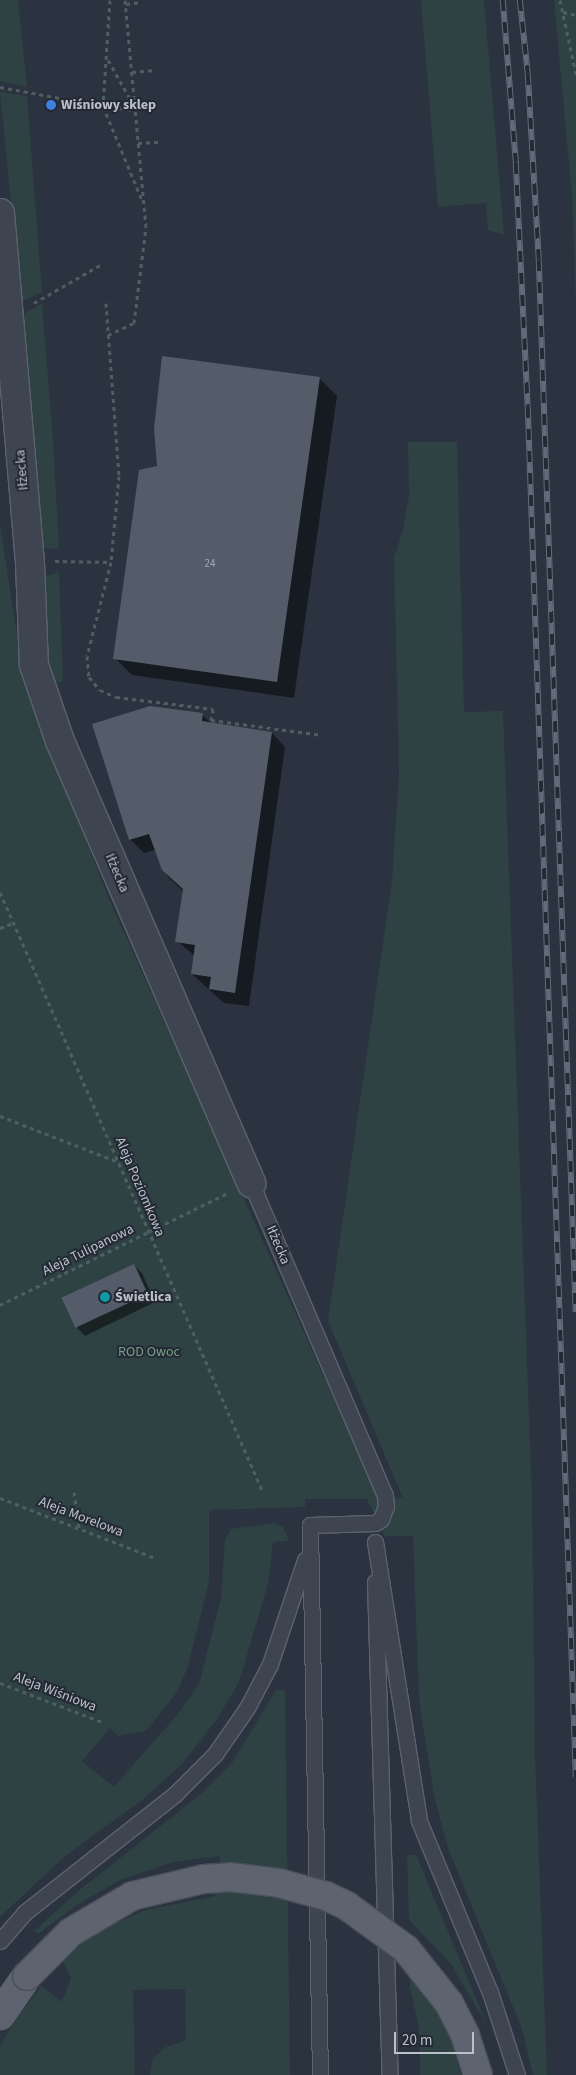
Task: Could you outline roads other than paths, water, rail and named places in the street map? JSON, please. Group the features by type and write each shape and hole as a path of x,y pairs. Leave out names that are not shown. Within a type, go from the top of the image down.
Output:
{"main road":[{"path":"0,2015 27,1976 71,1932 132,1896 204,1878 238,1878 279,1883 326,1896 347,1906 406,1949 449,2003 465,2035 478,2075"}],"street":[{"name":"Iłżecka","path":"0,213 30,563 34,665 60,741 245,1185"}],"lane":[{"name":"Iłżecka","path":"245,1185 385,1496 384,1513 375,1523"},
{"path":"320,2075 310,1524 375,1523 376,1658 390,2075"},
{"path":"375,1542 419,1821 490,1992 517,2075"},
{"path":"0,1940 24,1913 175,1794 215,1754 247,1708 270,1664 309,1547"}],"railway":[{"path":"503,0 516,163 528,407 576,1777"},
{"path":"520,0 528,74 539,260 576,1312"}],"place":[{"name":"Wiśniowy sklep","path":"51,105"},
{"name":"Świetlica","path":"105,1297"}],"park label":[{"name":"ROD Owoc","path":"149,1352"}]}
